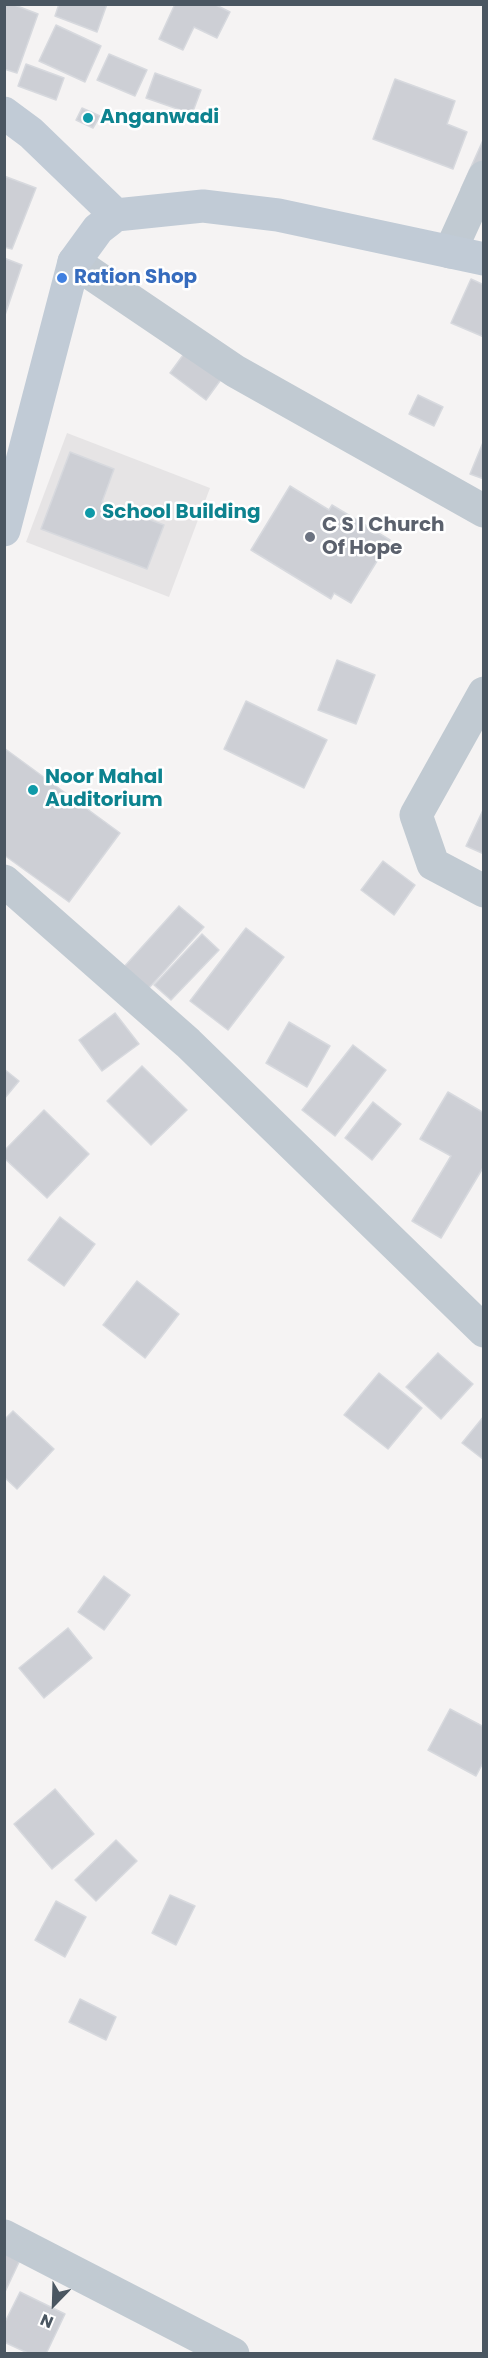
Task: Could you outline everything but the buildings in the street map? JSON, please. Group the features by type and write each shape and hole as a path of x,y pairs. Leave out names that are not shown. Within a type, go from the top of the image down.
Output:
{"main road":[{"path":"4,113 31,133 116,215"},
{"path":"4,530 74,262 98,229 116,215 203,206 278,215 483,259"}],"street":[{"path":"450,252 483,177"},
{"path":"74,262 235,371 483,511"},
{"path":"483,693 417,815 433,864 483,891"},
{"path":"4,881 188,1043 483,1331"},
{"path":"4,2236 233,2354"}],"shaded area":[{"path":"67,433 210,488 169,597 26,542"}],"place":[{"name":"Anganwadi","path":"88,118"},
{"name":"Ration Shop","path":"62,278"},
{"name":"School Building","path":"90,513"},
{"name":"C S I Church Of Hope","path":"310,537"},
{"name":"Noor Mahal Auditorium","path":"33,790"}]}
